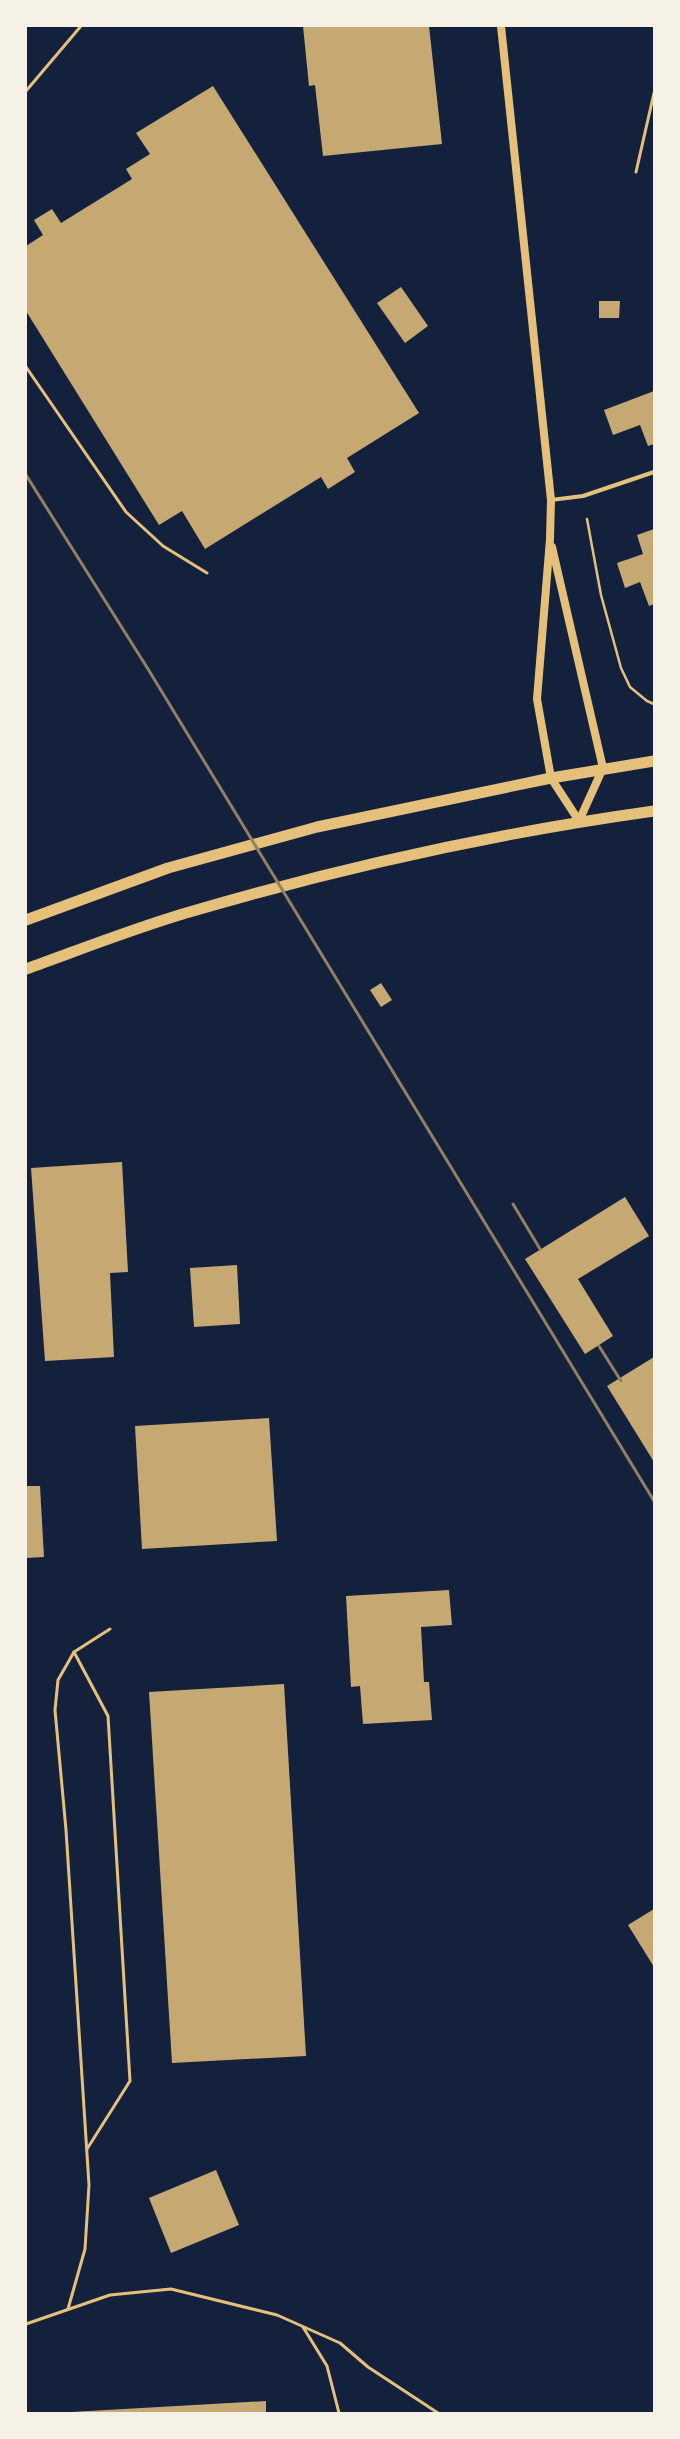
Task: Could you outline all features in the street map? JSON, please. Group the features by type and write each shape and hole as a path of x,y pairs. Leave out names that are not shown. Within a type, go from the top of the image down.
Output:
{"highway":[{"path":"26,920 168,868 316,827 551,778 603,768 654,761"},
{"path":"26,969 185,914 344,869 579,822 654,811"}],"main road":[{"path":"502,26 551,500 550,539 537,699 551,778 579,822"},
{"path":"550,539 603,768 579,822"}],"street":[{"path":"551,500 582,496 654,472"}],"lane":[{"path":"26,91 81,26"},
{"path":"636,172 654,93"},
{"path":"26,367 126,512 163,546 207,573"},
{"path":"68,2309 85,2249 89,2185 66,1830 55,1710 58,1680 74,1652 110,1629"},
{"path":"74,1652 108,1716 130,2081 86,2150"},
{"path":"26,2324 110,2295 171,2289 277,2315 340,2343 368,2366 438,2413"},
{"path":"303,2327 327,2366 339,2413"}],"path":[{"path":"582,496 601,595 621,668 630,687 647,701 654,704"}],"building":[{"path":"303,26 429,26 442,144 323,156 315,85 309,86"},
{"path":"213,86 419,413 347,458 355,472 328,489 321,477 205,549 182,511 159,525 26,311 26,246 43,235 34,220 52,209 61,223 132,179 126,169 150,154 136,133"},
{"path":"401,287 428,326 405,343 377,303"},
{"path":"599,301 620,301 619,318 599,318"},
{"path":"654,391 654,444 648,446 640,425 613,435 604,410"},
{"path":"654,529 654,604 649,606 640,582 625,588 617,563 643,554 637,535"},
{"path":"381,983 392,1000 381,1007 370,990"},
{"path":"122,1162 128,1272 110,1273 114,1357 45,1361 31,1168"},
{"path":"625,1197 649,1236 578,1279 613,1336 585,1354 525,1259"},
{"path":"237,1265 240,1324 194,1327 190,1268"},
{"path":"654,1357 654,1462 607,1386"},
{"path":"269,1418 277,1541 142,1549 135,1426"},
{"path":"26,1486 40,1486 44,1557 26,1558"},
{"path":"449,1590 452,1625 421,1627 424,1682 429,1682 432,1720 363,1724 360,1686 351,1687 346,1596"},
{"path":"284,1684 306,2056 172,2063 149,1692"},
{"path":"654,1909 654,1967 628,1925"},
{"path":"216,2170 239,2225 171,2253 149,2198"},
{"path":"266,2401 266,2413 71,2413 71,2412"}],"railway":[{"path":"26,475 148,669 654,1501"},
{"path":"513,1204 540,1249"},
{"path":"599,1346 621,1381"}]}
